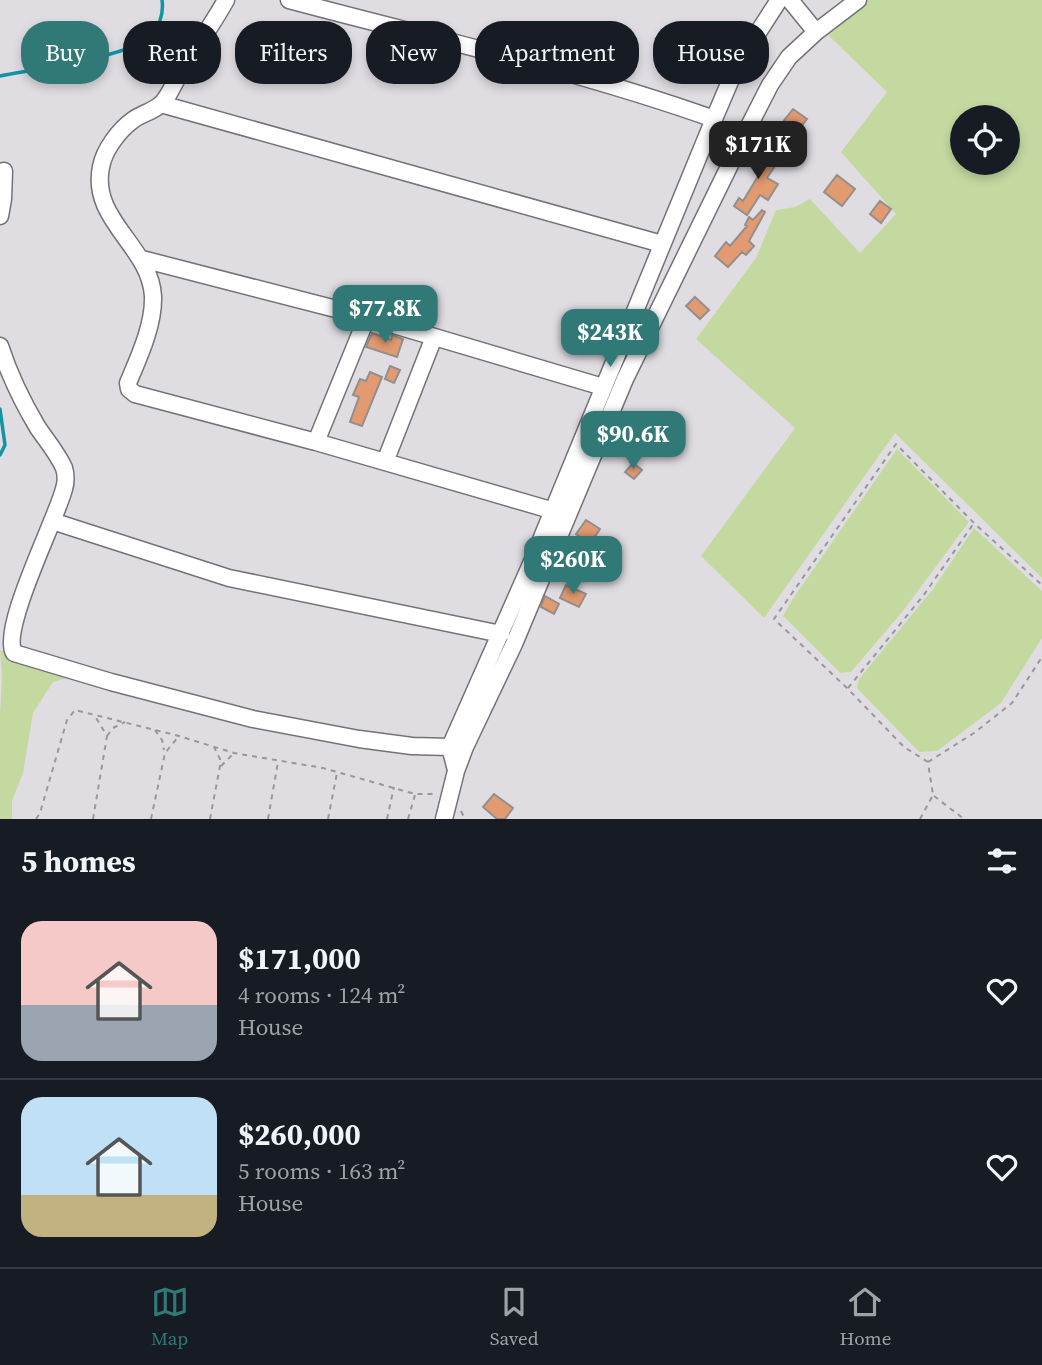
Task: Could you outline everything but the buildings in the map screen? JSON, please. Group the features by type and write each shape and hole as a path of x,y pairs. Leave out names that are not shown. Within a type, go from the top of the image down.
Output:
{"street":[{"path":"226,0 161,104 134,119 124,128 112,142 101,165 99,189 103,202 110,216 142,259 153,296 141,352 128,383 131,391 561,513"},
{"path":"289,0 569,74 714,119"},
{"path":"456,771 450,747 501,634 764,97 789,58 816,32 858,0"},
{"path":"444,819 456,771 475,722 514,644 603,387 737,65 779,1 816,32"},
{"path":"161,104 662,244"},
{"path":"0,216 4,171"},
{"path":"142,259 367,317 603,387"},
{"path":"316,442 367,317"},
{"path":"385,462 434,337"},
{"path":"0,346 5,362 37,425 65,470 65,487 10,619 10,649 19,656 263,721 359,739 412,746 450,747"},
{"path":"52,521 229,578 501,634"}],"path":[{"path":"920,819 933,795 928,762 904,747 774,619 896,444 974,523 1042,585"},
{"path":"848,689 930,587 974,523"},
{"path":"928,762 974,733 1012,703 1042,656"},
{"path":"36,819 67,720 75,710 234,753 323,768 415,794 451,794"},
{"path":"94,715 107,736"},
{"path":"93,819 107,736 113,728 125,722"},
{"path":"151,819 164,753 162,740 155,730"},
{"path":"164,753 179,736"},
{"path":"210,819 220,766 220,759 214,747"},
{"path":"220,766 234,753"},
{"path":"268,819 279,761"},
{"path":"328,819 338,772"},
{"path":"387,819 394,787"},
{"path":"408,819 415,794"},
{"path":"933,795 964,819"}],"green space":[{"path":"869,0 1042,0 1042,578 895,433 764,618 701,556 795,428 696,339 756,258 776,210 795,207 810,199 860,253 896,214 841,152 887,92 828,35"},
{"path":"897,449 969,522 903,611 851,672 840,673 783,616"},
{"path":"974,528 1042,591 1042,638 1001,703 937,751 919,752 857,688 859,679 933,589"},
{"path":"0,650 77,675 53,682 33,713 23,773 12,801 12,819 0,819"}],"waterway":[{"path":"0,76 77,62 135,46 148,39 158,26 162,0"},
{"path":"0,409 5,445 0,455"}]}
